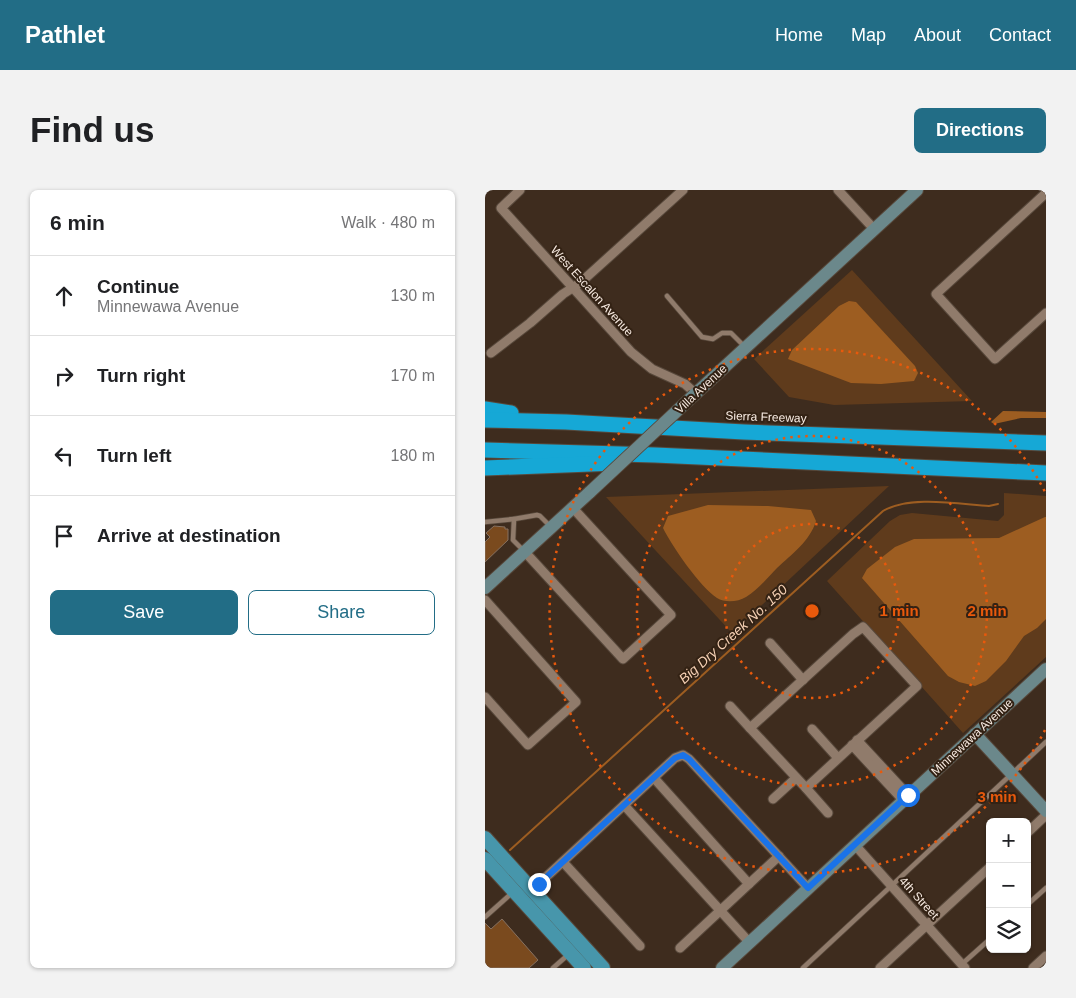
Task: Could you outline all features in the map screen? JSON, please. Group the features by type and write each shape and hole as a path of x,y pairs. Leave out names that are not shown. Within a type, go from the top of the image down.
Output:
{"highway":[{"path":"485,409 566,422"},
{"name":"Sierra Freeway","path":"485,420 1046,443"},
{"path":"485,450 735,458 1046,473"},
{"path":"485,468 735,458"}],"main road":[{"name":"Villa Avenue","path":"485,588 917,190"},
{"name":"Minnewawa Avenue","path":"729,966 749,942 1046,669"},
{"path":"975,734 1046,811"},
{"path":"485,838 603,968"},
{"path":"485,857 503,868 522,890 532,890"},
{"path":"485,857 584,968"},
{"path":"570,953 582,955 594,968"}],"street":[{"name":"West Escalon Avenue","path":"520,190 501,208 631,352 643,363 685,384 695,395"},
{"path":"491,353 572,288 683,190"},
{"path":"838,190 874,230"},
{"path":"1046,192 936,294 995,359 1046,313"},
{"path":"525,552 623,659 671,615 573,508"},
{"path":"485,600 576,702 528,745 485,697"},
{"path":"751,728 863,627 917,686 806,788"},
{"path":"770,643 803,680"},
{"path":"730,706 828,814"},
{"path":"812,729 838,758"},
{"path":"855,742 906,798"},
{"path":"532,890 675,758 683,755 689,759 808,888"},
{"path":"654,778 749,884"},
{"path":"773,800 796,778"},
{"path":"624,805 749,942"},
{"path":"1031,829 1046,816"},
{"name":"4th Street","path":"855,845 964,966"},
{"path":"680,948 779,856"},
{"path":"563,862 640,946"},
{"path":"880,968 986,871"},
{"path":"1033,968 1046,956"}],"lane":[{"path":"667,296 702,337 713,339 722,333 731,333 746,348"},
{"path":"485,522 537,515 551,527"},
{"path":"514,519 513,540 525,552"},
{"path":"803,968 1046,742"},
{"path":"1031,901 1046,888"},
{"path":"485,918 514,891"},
{"path":"964,966 986,943"},
{"path":"553,968 570,953"}],"shaded area":[{"path":"852,270 972,401 834,405 789,397 754,359"},
{"path":"849,301 856,302 915,366 918,373 914,381 881,384 851,383 788,359 792,350 839,306"},
{"path":"1003,411 1046,412 1046,418 1021,418 994,424 991,422"},
{"path":"889,486 732,633 606,497"},
{"path":"1004,493 1046,496 1046,657 963,733 827,581 890,521 900,515 912,513 998,521 1004,515"},
{"path":"708,505 768,506 811,510 816,521 805,541 755,591 739,600 724,601 710,593 695,576 663,528 668,516"},
{"path":"1045,517 1046,619 1037,628 1024,636 1006,661 986,681 975,686 959,682 948,676 862,578 867,569 895,547 914,539 999,538"}],"building":[{"path":"494,526 508,529 508,540 485,562 485,542 490,537 486,533"},
{"path":"502,919 538,960 529,968 485,968 485,923 491,929"}],"waterway":[{"name":"Big Dry Creek No. 150","path":"510,850 883,511 894,506 920,502 949,502 989,506 998,504"}],"route":[{"path":"539,884 675,758 683,755 689,759 808,888 908,795"}]}
